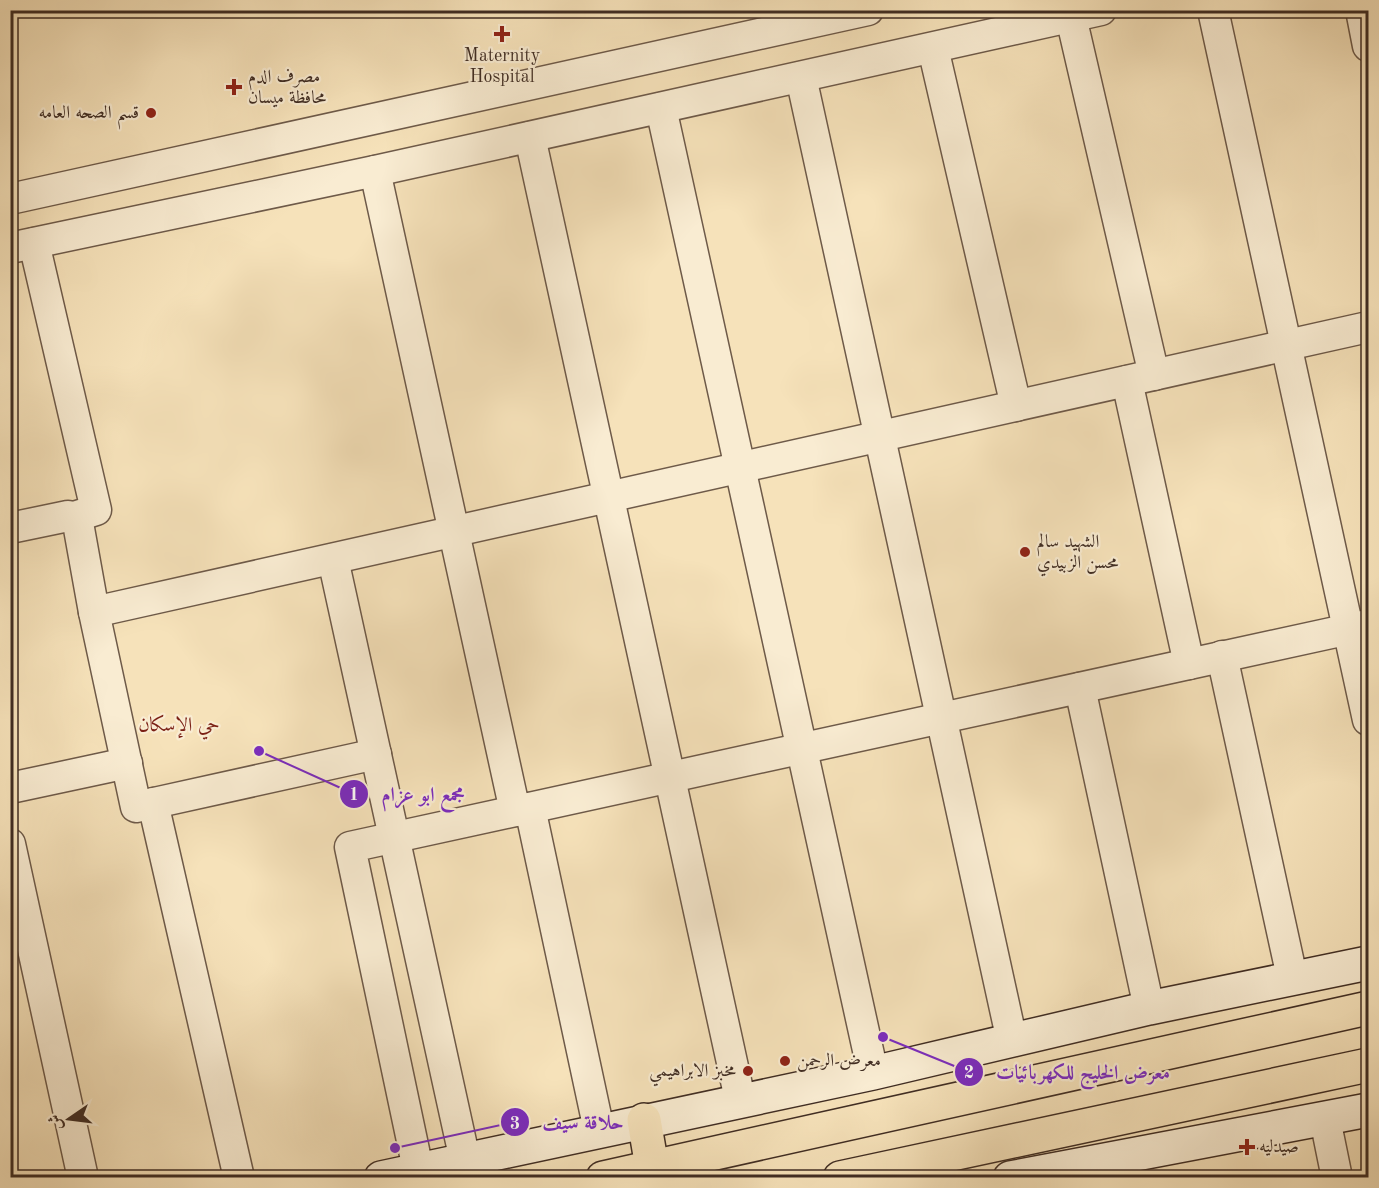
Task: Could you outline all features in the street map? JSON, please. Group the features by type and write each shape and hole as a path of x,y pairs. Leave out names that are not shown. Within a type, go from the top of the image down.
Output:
{"main road":[{"path":"603,1178 1368,1008"},
{"path":"840,1178 1368,1065"},
{"path":"644,1120 652,1167"}],"street":[{"path":"10,199 868,10"},
{"path":"74,518 93,513 97,508 22,245 375,171 1101,10"},
{"path":"1213,10 1286,346 1358,627 1368,720"},
{"path":"1361,10 1368,45"},
{"path":"1071,17 1140,378 1189,664"},
{"path":"933,48 1016,406"},
{"path":"694,49 704,98"},
{"path":"801,77 1012,1041"},
{"path":"661,108 873,1073"},
{"path":"530,136 740,1099"},
{"path":"375,171 454,532 599,1130"},
{"path":"94,612 1368,327"},
{"path":"10,528 68,516 74,518 78,523 94,612 136,807 376,754"},
{"path":"333,559 465,1160"},
{"path":"418,1169 350,848 1358,627"},
{"path":"1222,656 1292,977"},
{"path":"1080,688 1149,1008"},
{"path":"10,788 127,763"},
{"path":"153,803 239,1178"},
{"path":"10,844 83,1178"},
{"path":"381,1178 740,1099 873,1073 1149,1008 1368,963"},
{"path":"1010,1178 1050,1173 1368,1110"},
{"path":"1325,1119 1338,1178"}],"place":[{"name":"Maternity Hospital","path":"502,34"},
{"name":"مصرف الدم محافظة ميسان","path":"234,87"},
{"name":"قسم الصحه العامه","path":"151,113"},
{"name":"الشهيد سالم محسن الزبيدي","path":"1025,552"},
{"name":"مجمع ابو عزام","path":"259,751"},
{"name":"معرض الخليج للكهربائيات","path":"883,1037"},
{"name":"معرض الرحمن","path":"785,1061"},
{"name":"مخبز الابراهيمي","path":"748,1071"},
{"name":"صيدليه","path":"1247,1147"},
{"name":"حلاقة سيف","path":"395,1148"}],"district":[{"name":"حي الإسكان","path":"179,726"}]}
